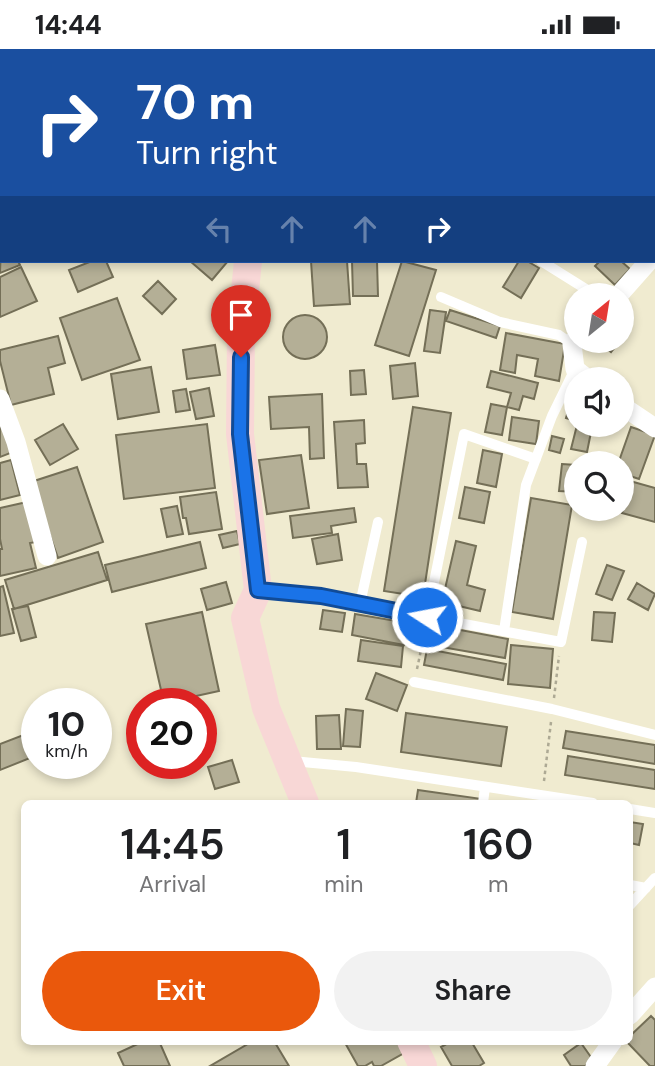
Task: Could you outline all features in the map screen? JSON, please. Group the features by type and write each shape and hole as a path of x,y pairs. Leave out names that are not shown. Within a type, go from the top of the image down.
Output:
{"street":[{"path":"248,263 241,332 240,434 258,590 246,618 266,708 303,800"},
{"path":"630,283 647,263"},
{"path":"0,399 16,442 47,556"},
{"path":"634,414 655,428"},
{"path":"633,1012 655,987"},
{"path":"413,1045 423,1066"},
{"path":"595,1066 609,1045"}],"lane":[{"path":"544,263 576,283"},
{"path":"441,297 500,322 564,337"},
{"path":"504,631 526,485 552,416 564,400"},
{"path":"427,617 464,434 536,459"},
{"path":"360,604 378,522"},
{"path":"258,590 321,596 561,642 582,542"},
{"path":"414,683 552,709 655,735"},
{"path":"288,761 356,767 573,800"},
{"path":"483,800 485,787"},
{"path":"633,809 655,813"},
{"path":"633,902 655,879"},
{"path":"633,885 646,887"}],"path":[{"path":"414,683 427,617"}],"building":[{"path":"0,263 20,265 0,273"},
{"path":"87,263 107,263 113,277 78,292 69,270"},
{"path":"192,263 226,263 212,280"},
{"path":"311,263 347,263 350,304 314,306"},
{"path":"352,263 377,263 378,296 353,296"},
{"path":"401,263 436,270 409,356 375,345"},
{"path":"518,263 530,263 539,268 521,298 503,287"},
{"path":"598,263 623,263 630,269 617,283 613,283 595,266"},
{"path":"21,267 37,301 0,317 0,277"},
{"path":"158,281 176,299 162,314 143,296"},
{"path":"117,298 140,360 82,380 60,318"},
{"path":"430,310 446,312 440,353 424,351"},
{"path":"450,310 500,326 496,338 446,321"},
{"path":"305,315 321,321 327,337 321,353 305,359 289,353 283,337 289,321"},
{"path":"506,333 564,344 559,381 535,376 538,359 517,355 515,373 500,370"},
{"path":"58,336 65,363 48,368 54,394 11,405 0,361 0,350"},
{"path":"215,345 220,375 187,379 183,350"},
{"path":"415,363 418,396 393,399 390,366"},
{"path":"151,367 159,412 118,419 111,374"},
{"path":"364,370 366,394 351,395 350,371"},
{"path":"491,371 538,383 534,399 523,396 519,410 507,407 511,393 487,387"},
{"path":"209,388 214,416 196,419 190,392"},
{"path":"186,389 190,410 176,412 173,391"},
{"path":"322,394 324,458 310,459 309,427 271,429 269,397"},
{"path":"491,404 507,407 502,435 485,432"},
{"path":"413,407 451,413 423,597 384,591"},
{"path":"512,417 539,421 536,444 509,440"},
{"path":"0,418 13,452 0,457"},
{"path":"364,420 365,443 356,444 357,464 366,464 368,487 338,488 334,422"},
{"path":"63,424 78,449 50,465 35,440"},
{"path":"207,424 215,488 124,499 116,435"},
{"path":"634,428 655,435 639,479 634,477 634,451 623,451 627,437 634,437"},
{"path":"552,436 564,439 560,453 549,450"},
{"path":"574,437 590,437 587,451 571,449"},
{"path":"483,450 502,454 496,487 477,483"},
{"path":"301,455 309,508 267,514 259,460"},
{"path":"11,460 20,495 0,500 0,463"},
{"path":"562,464 564,464 564,491 559,491"},
{"path":"77,467 103,542 58,558 31,482"},
{"path":"634,482 655,488 655,522 634,516"},
{"path":"465,487 490,492 484,523 459,518"},
{"path":"216,492 222,529 189,534 180,497"},
{"path":"531,498 564,504 564,521 569,521 553,619 512,612"},
{"path":"27,502 36,542 30,543 36,568 0,576 0,508"},
{"path":"177,506 183,534 167,537 161,509"},
{"path":"354,508 356,522 331,526 332,533 293,538 290,516"},
{"path":"237,531 240,544 223,548 219,535"},
{"path":"338,534 342,560 317,564 312,539"},
{"path":"456,541 476,546 467,585 485,590 480,611 442,602"},
{"path":"200,542 206,568 112,592 105,565"},
{"path":"98,552 107,580 14,609 5,580"},
{"path":"607,565 624,571 612,600 596,594"},
{"path":"226,582 232,603 207,610 201,589"},
{"path":"637,583 655,594 648,610 628,599"},
{"path":"3,586 14,633 0,636 0,587"},
{"path":"28,606 36,637 21,641 12,609"},
{"path":"323,610 345,613 342,632 320,629"},
{"path":"202,612 219,691 217,688 161,688 146,624"},
{"path":"594,612 615,613 612,642 592,640"},
{"path":"355,614 408,623 404,645 352,635"},
{"path":"434,625 508,639 505,658 430,645"},
{"path":"361,640 403,646 401,667 358,661"},
{"path":"511,645 553,649 550,688 508,684"},
{"path":"427,649 506,664 503,680 424,665"},
{"path":"376,673 407,685 397,711 366,699"},
{"path":"346,709 363,711 360,747 343,746"},
{"path":"406,713 507,727 501,766 401,752"},
{"path":"339,715 341,749 317,749 316,716"},
{"path":"566,731 655,745 655,764 563,748"},
{"path":"21,736 21,762 0,770 0,744"},
{"path":"568,756 655,770 655,789 565,775"},
{"path":"232,760 239,782 215,789 212,779 217,779 217,764"},
{"path":"418,790 482,799 482,800 416,800"},
{"path":"633,822 643,824 639,845 633,844"},
{"path":"651,1016 655,1020 655,1066 650,1066 630,1045 633,1045 633,1033"},
{"path":"135,1045 161,1045 170,1066 124,1066 118,1053"},
{"path":"246,1045 276,1045 289,1066 210,1066"},
{"path":"346,1045 400,1045 404,1053 381,1066 374,1066 372,1062 358,1066"},
{"path":"473,1045 484,1063 479,1066 452,1066 441,1047"},
{"path":"582,1045 593,1060 585,1066 571,1066 564,1055"}],"route":[{"path":"241,357 240,434 258,590 321,596 427,617"}]}
